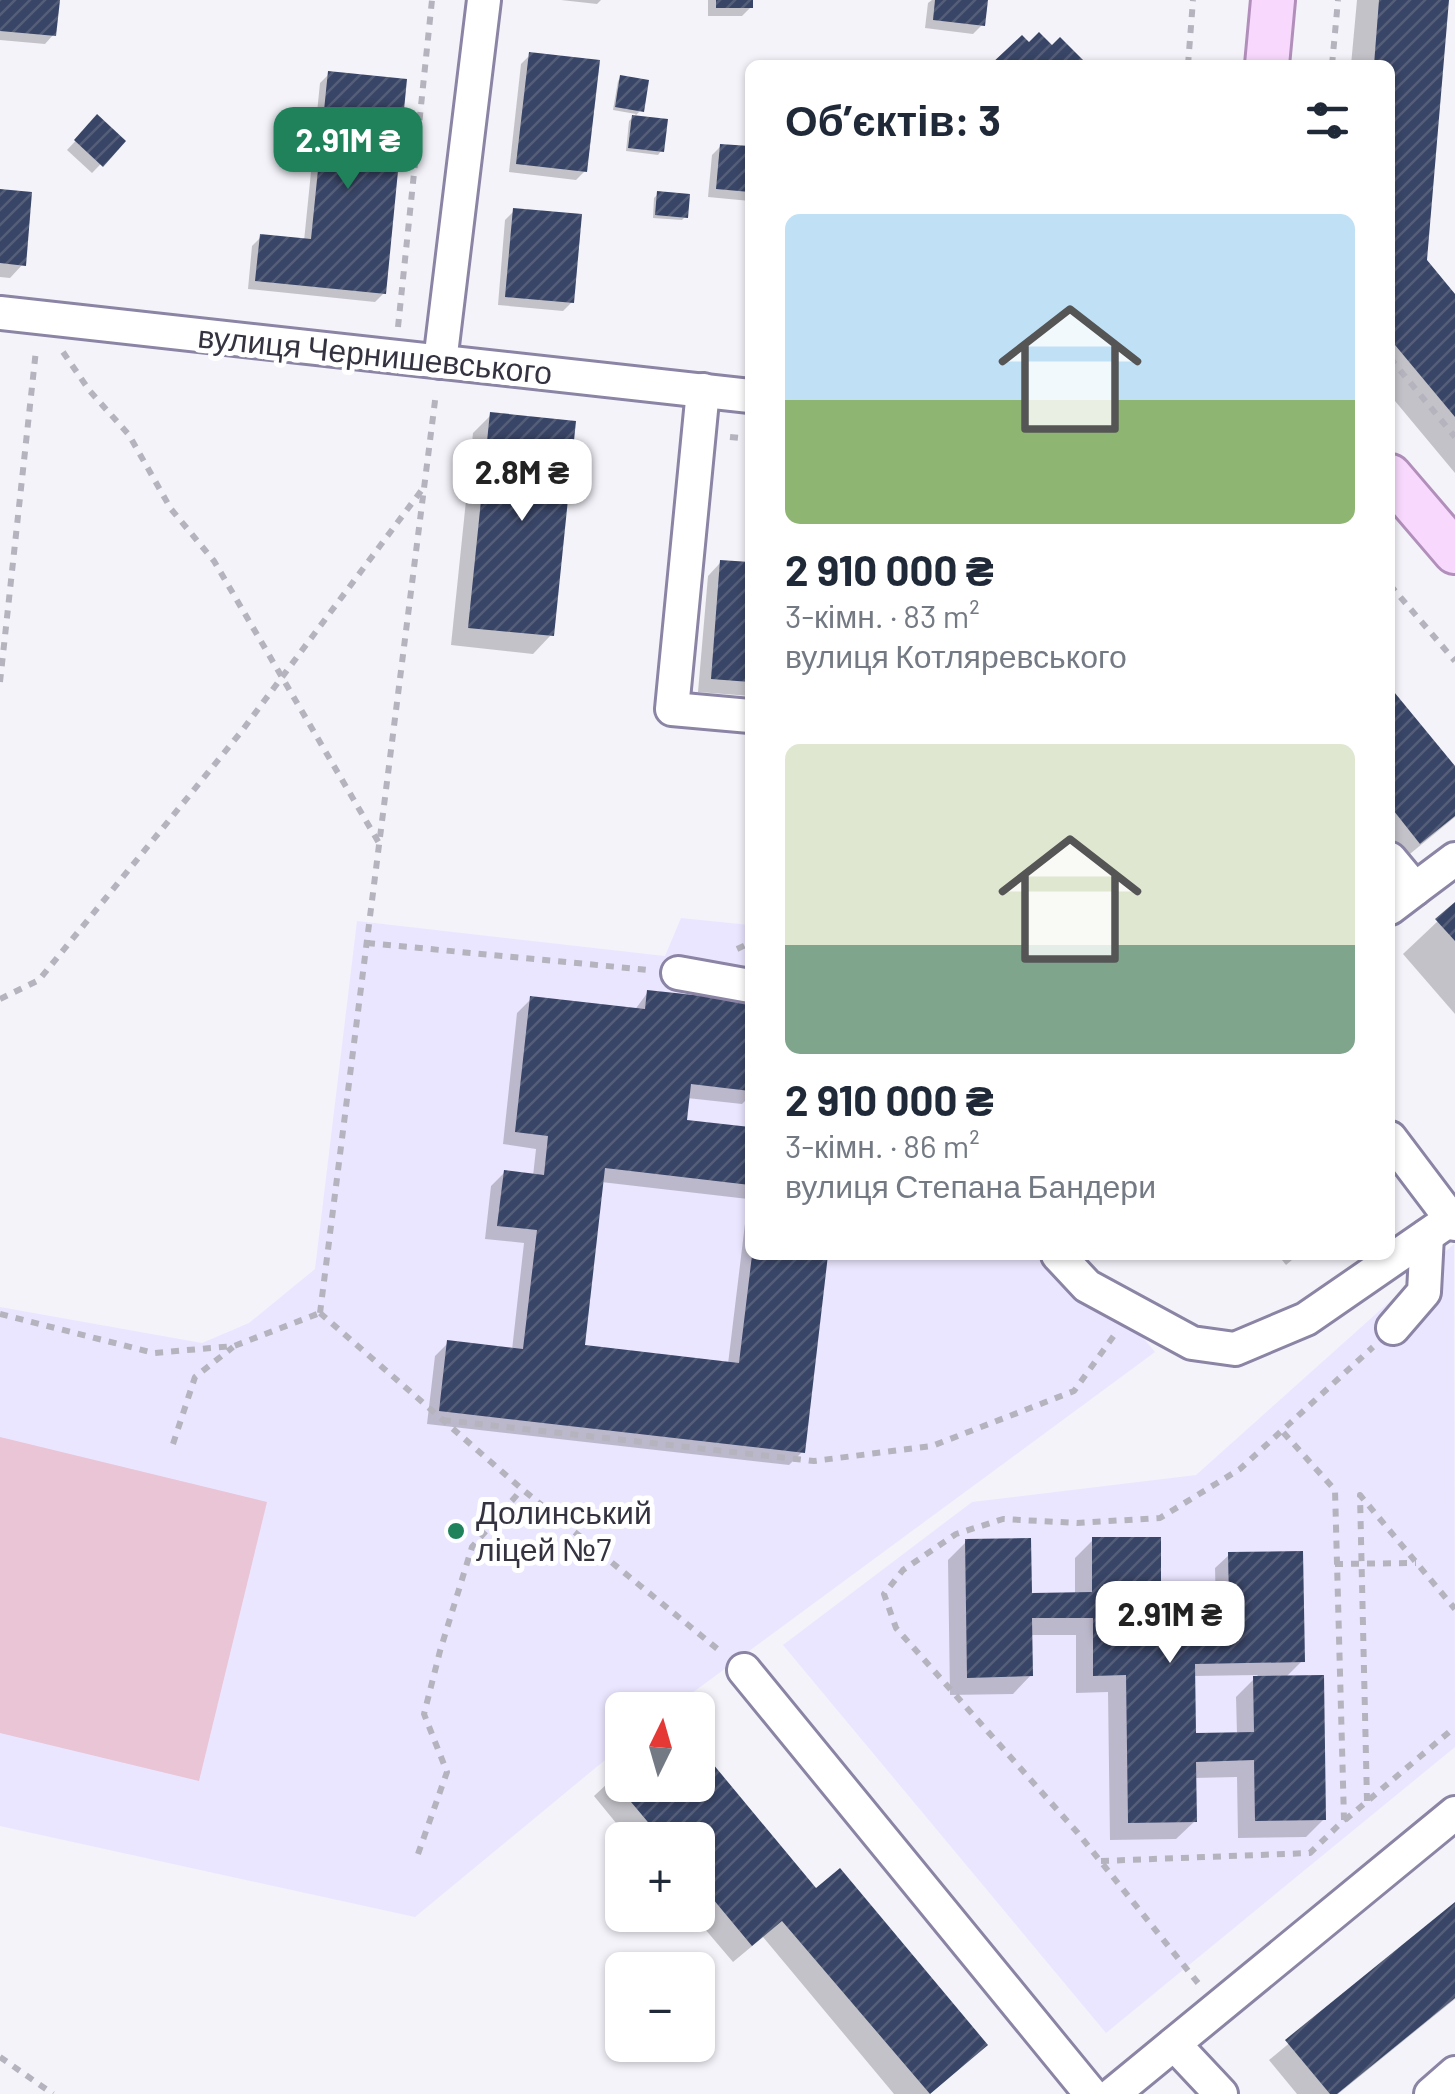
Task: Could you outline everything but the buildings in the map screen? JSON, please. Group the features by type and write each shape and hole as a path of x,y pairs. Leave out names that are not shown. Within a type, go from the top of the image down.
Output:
{"main road":[{"path":"1267,60 1273,0"},
{"path":"1395,482 1455,552"}],"street":[{"path":"438,376 484,0"},
{"name":"вулиця Чернишевського","path":"0,313 438,376 745,395"},
{"path":"702,390 672,709 745,716"},
{"path":"1395,874 1403,899 1455,859"},
{"path":"678,972 745,985"},
{"path":"1394,1328 1424,1292 1444,1226 1395,1146"},
{"path":"1395,1259 1444,1226"},
{"path":"1063,1260 1087,1286 1192,1343 1235,1349 1306,1319 1394,1260"},
{"path":"744,1670 1091,2094"},
{"path":"1113,2094 1455,1813"},
{"path":"1174,2044 1221,2094"},
{"path":"1431,2094 1455,2073"}],"path":[{"path":"398,328 432,0"},
{"path":"1188,60 1193,0"},
{"path":"1332,60 1338,0"},
{"path":"40,318 89,390 129,436 170,510 214,561 379,843"},
{"path":"0,682 40,318"},
{"path":"1395,364 1455,437"},
{"path":"438,376 455,393"},
{"path":"320,1312 438,376"},
{"path":"698,434 745,439"},
{"path":"0,999 39,980 282,677 424,488"},
{"path":"1395,590 1455,661"},
{"path":"366,943 678,972"},
{"path":"732,951 745,946"},
{"path":"444,1420 814,1462 932,1446 1074,1391 1133,1310"},
{"path":"173,1444 195,1376 234,1346 320,1312"},
{"path":"320,1312 522,1489 744,1670"},
{"path":"0,1314 154,1353 234,1346"},
{"path":"1218,2008 1100,1861 896,1628 884,1594 902,1570 956,1534 1004,1519 1077,1523 1160,1518 1240,1468 1394,1328"},
{"path":"1282,1431 1335,1490 1344,1820"},
{"path":"418,1854 448,1772 424,1714 440,1651 472,1547 522,1489"},
{"path":"1367,1801 1360,1495 1455,1609"},
{"path":"1335,1564 1417,1563"},
{"path":"1100,1861 1310,1854 1344,1820 1455,1727"},
{"path":"0,2056 53,2094"}],"shaded area":[{"name":"Долинський ліцей №7","path":"681,918 745,924 745,1260 1078,1260 1155,1352 693,1692 605,1692 605,1760 415,1917 0,1826 0,1307 202,1343 249,1323 315,1269 357,921 665,956"},
{"path":"1454,1244 1455,1747 1106,2033 783,1645 972,1502 1196,1475"},
{"path":"0,1437 267,1502 199,1781 0,1733"}],"place":[{"name":"Долинський ліцей №7","path":"456,1531"}]}
